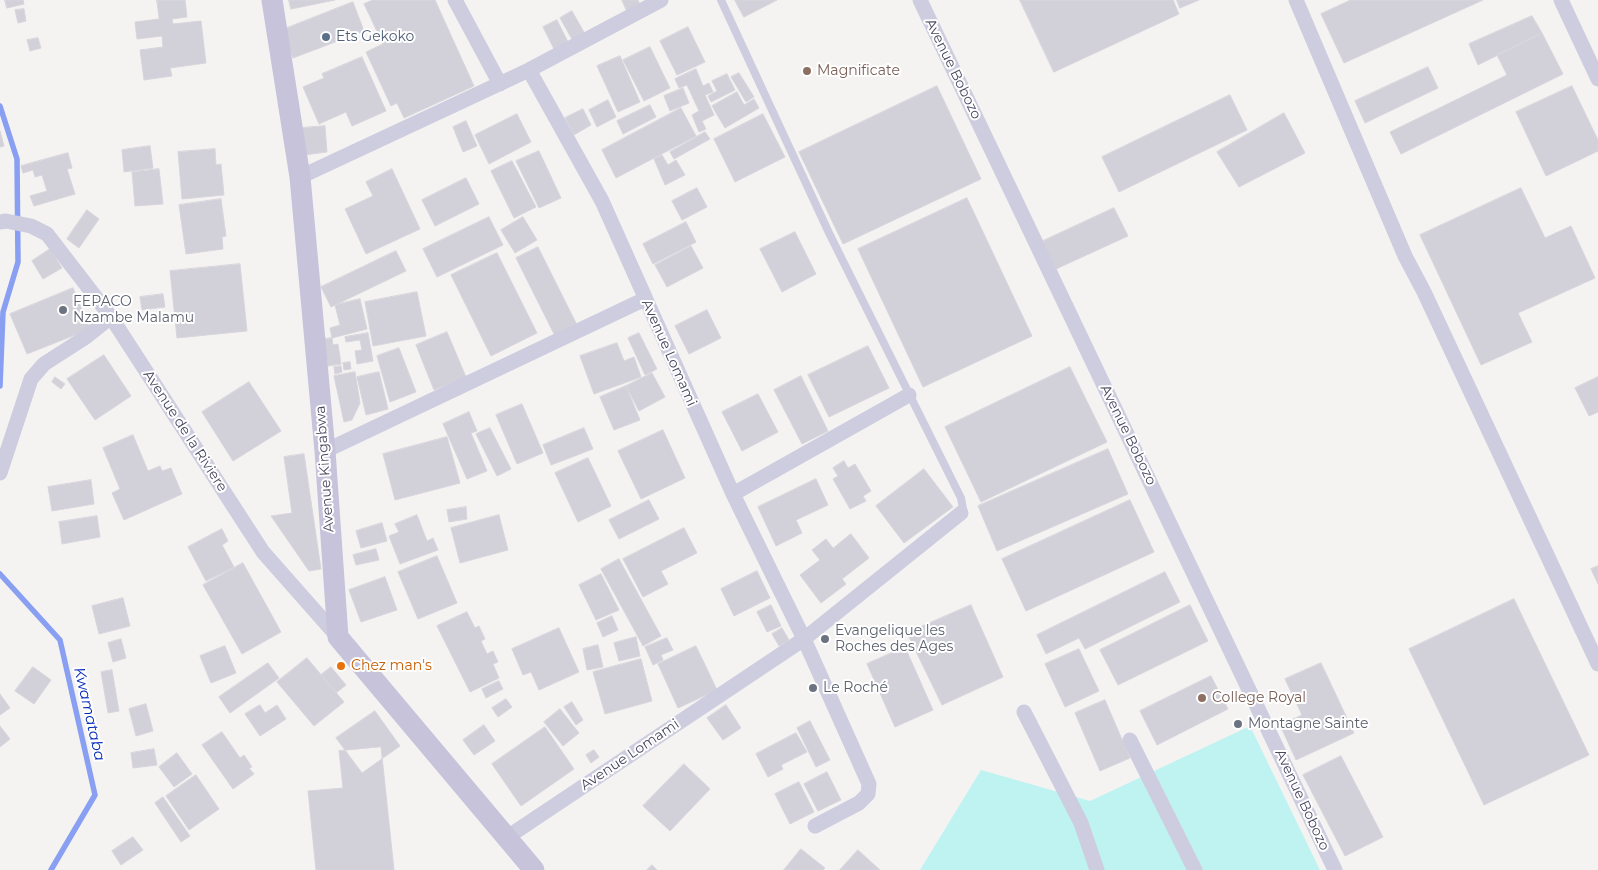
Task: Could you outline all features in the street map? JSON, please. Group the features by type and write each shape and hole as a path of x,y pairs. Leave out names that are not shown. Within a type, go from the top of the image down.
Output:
{"street":[{"name":"Avenue Kingabwa","path":"272,0 300,177 325,451 338,637"},
{"path":"455,0 500,84"},
{"path":"300,177 529,70 659,0"},
{"name":"Avenue Bobozo","path":"920,0 1336,870"},
{"path":"1296,0 1405,256 1424,292 1598,664"},
{"path":"1561,0 1598,79"},
{"name":"Avenue Lomami","path":"529,70 602,201 733,494 804,639 870,784 868,794 859,803 815,826"},
{"name":"Avenue de la Riviere","path":"3,221 31,226 47,234 111,317 263,552 338,637"},
{"path":"325,451 645,299"},
{"path":"0,473 31,379 44,364 86,337 111,317"},
{"path":"733,494 909,395"},
{"name":"Avenue Lomami","path":"506,838 804,639 961,514"},
{"path":"338,637 534,870"},
{"path":"1024,712 1081,823 1097,870"},
{"path":"1130,740 1195,870"}],"lane":[{"path":"721,0 829,233 961,498 963,509 961,514"}],"shaded area":[{"path":"1250,726 1320,870 920,870 981,770 1090,801"}],"building":[{"path":"5,0 23,0 24,4 7,8"},
{"path":"157,0 185,0 187,17 172,19 173,24 201,21 206,63 170,68 172,76 144,80 140,50 163,47 162,36 137,39 135,22 159,19"},
{"path":"289,0 335,0 291,9"},
{"path":"373,0 435,0 474,86 404,118 397,103 391,106 366,52 383,44 364,4"},
{"path":"622,0 638,0 641,7 628,13"},
{"path":"735,0 777,0 744,17"},
{"path":"1020,0 1173,0 1179,14 1054,72"},
{"path":"1177,0 1199,0 1180,8"},
{"path":"1351,0 1483,0 1344,63 1321,14"},
{"path":"353,2 364,31 293,58 282,30"},
{"path":"24,9 26,21 18,23 15,10"},
{"path":"572,11 585,34 573,41 560,18"},
{"path":"1532,16 1542,33 1478,65 1469,44"},
{"path":"557,20 568,42 554,49 543,27"},
{"path":"688,27 705,62 677,75 660,41"},
{"path":"1542,33 1563,74 1401,154 1390,132 1507,75 1497,55"},
{"path":"38,38 41,48 30,51 27,40"},
{"path":"650,47 670,88 644,101 623,60"},
{"path":"620,56 640,102 618,112 597,66"},
{"path":"362,57 386,111 352,126 346,112 319,124 303,87 324,78 322,74"},
{"path":"1428,67 1438,88 1365,123 1355,101"},
{"path":"696,69 703,86 709,83 713,92 705,95 714,115 702,121 706,129 699,132 692,115 699,111 687,85 679,88 675,79"},
{"path":"739,73 754,97 746,102 731,77"},
{"path":"727,74 735,90 711,102 708,96 717,91 712,81"},
{"path":"937,86 981,179 843,244 799,152"},
{"path":"1572,86 1598,140 1598,151 1546,176 1516,112"},
{"path":"683,88 689,103 670,111 664,96"},
{"path":"737,92 744,105 754,99 759,108 725,128 712,106"},
{"path":"1230,95 1247,130 1119,192 1102,157"},
{"path":"608,100 616,117 597,127 589,110"},
{"path":"650,105 656,117 623,134 617,121"},
{"path":"681,108 696,136 616,178 602,150"},
{"path":"583,109 591,125 574,135 565,118"},
{"path":"1284,113 1305,153 1239,187 1217,152"},
{"path":"517,114 531,142 489,164 475,135"},
{"path":"763,114 785,157 735,182 714,139"},
{"path":"466,121 477,146 463,152 453,127"},
{"path":"325,126 327,152 304,155 301,128"},
{"path":"0,131 4,146 0,147"},
{"path":"705,132 710,139 674,159 670,152"},
{"path":"150,146 153,168 124,172 122,150"},
{"path":"215,149 216,165 221,164 224,195 182,199 178,152"},
{"path":"539,151 561,198 539,208 516,161"},
{"path":"68,153 72,168 67,169 75,194 34,206 30,196 47,191 42,175 35,177 33,170 23,173 21,166"},
{"path":"662,155 668,165 676,160 685,175 665,185 654,159"},
{"path":"512,161 536,207 514,218 491,171"},
{"path":"159,169 163,204 135,206 132,172"},
{"path":"392,169 420,229 366,254 345,209 373,196 366,182"},
{"path":"466,178 479,204 435,226 422,200"},
{"path":"697,188 707,207 682,220 672,201"},
{"path":"1521,188 1545,238 1571,226 1595,278 1518,313 1532,342 1481,365 1420,235"},
{"path":"967,198 1032,336 923,387 858,249"},
{"path":"221,199 226,236 222,237 223,249 186,254 179,205"},
{"path":"1114,208 1128,236 1056,269 1043,241"},
{"path":"87,210 99,219 79,248 67,239"},
{"path":"489,217 503,245 437,277 423,249"},
{"path":"523,217 537,240 515,253 501,230"},
{"path":"686,222 696,242 653,264 643,244"},
{"path":"795,232 816,274 782,292 760,249"},
{"path":"691,246 703,268 667,287 655,265"},
{"path":"538,247 577,325 555,336 516,258"},
{"path":"50,249 62,268 43,279 32,261"},
{"path":"396,251 406,271 331,307 321,287"},
{"path":"497,253 537,333 491,356 451,275"},
{"path":"240,264 247,331 177,338 170,271"},
{"path":"73,288 90,329 27,354 10,314"},
{"path":"417,292 426,336 373,346 365,302"},
{"path":"163,294 165,307 142,310 140,297"},
{"path":"360,299 367,329 332,338 330,328 340,325 335,305"},
{"path":"707,310 721,338 689,354 675,326"},
{"path":"447,332 466,377 434,390 416,345"},
{"path":"368,333 373,361 357,364 355,351 362,350 360,340 346,342 345,337"},
{"path":"639,333 657,369 645,375 628,338"},
{"path":"332,338 333,345 338,344 341,364 328,366 324,339"},
{"path":"617,343 624,361 634,357 641,377 594,394 580,356"},
{"path":"868,346 889,388 829,417 808,375"},
{"path":"399,348 416,392 390,402 377,356"},
{"path":"104,355 131,396 95,420 67,379"},
{"path":"350,362 351,369 344,370 343,363"},
{"path":"341,366 342,372 335,374 334,367"},
{"path":"1070,367 1107,442 981,502 945,427"},
{"path":"355,372 360,403 352,420 344,422 334,376"},
{"path":"379,372 388,409 366,415 357,377"},
{"path":"652,373 665,397 639,411 626,386"},
{"path":"801,376 828,431 802,444 774,390"},
{"path":"55,377 65,384 61,389 52,382"},
{"path":"1598,377 1598,412 1589,416 1575,388"},
{"path":"249,382 281,431 233,461 202,412"},
{"path":"626,386 640,420 614,430 600,397"},
{"path":"758,394 778,432 742,451 722,412"},
{"path":"522,404 543,453 517,464 496,415"},
{"path":"469,412 477,431 471,433 487,471 467,479 443,424"},
{"path":"490,428 511,469 497,476 476,434"},
{"path":"584,428 593,449 551,465 543,445"},
{"path":"663,430 685,478 641,499 618,451"},
{"path":"133,435 148,471 160,466 162,471 171,468 182,494 124,520 112,493 120,489 103,448"},
{"path":"447,437 460,483 395,500 383,454"},
{"path":"1108,449 1128,494 997,551 978,506"},
{"path":"304,454 321,569 309,571 271,516 292,513 284,457"},
{"path":"588,458 611,506 578,522 555,473"},
{"path":"844,461 848,468 855,464 871,491 863,496 866,501 850,509 833,479 838,476 833,468"},
{"path":"924,469 953,507 904,543 876,506"},
{"path":"816,479 828,505 796,520 802,533 776,546 758,507"},
{"path":"91,480 94,504 52,511 48,487"},
{"path":"649,500 659,519 619,539 609,520"},
{"path":"1130,500 1154,552 1026,611 1002,559"},
{"path":"466,507 467,519 449,522 447,510"},
{"path":"417,515 427,541 433,538 438,550 400,564 389,536 399,532 395,524"},
{"path":"499,515 508,550 460,563 451,528"},
{"path":"97,516 100,537 62,544 59,522"},
{"path":"382,523 387,541 361,548 356,531"},
{"path":"684,528 697,553 661,571 668,584 643,597 623,559"},
{"path":"222,529 228,541 222,545 234,567 206,581 188,547"},
{"path":"851,534 869,558 842,579 846,584 821,603 800,575 820,560 812,550 826,539 833,548"},
{"path":"376,549 379,560 356,565 353,555"},
{"path":"437,556 457,603 418,619 398,572"},
{"path":"619,559 661,636 643,646 601,569"},
{"path":"243,563 281,632 242,654 203,585"},
{"path":"1598,566 1598,584 1591,569"},
{"path":"757,571 770,598 734,616 721,589"},
{"path":"1165,572 1180,602 1085,649 1079,638 1046,654 1037,635"},
{"path":"601,574 619,610 596,620 579,585"},
{"path":"385,577 397,610 361,622 349,590"},
{"path":"123,598 130,626 99,634 92,606"},
{"path":"1514,599 1589,755 1484,805 1409,649"},
{"path":"771,605 781,626 767,632 757,612"},
{"path":"971,605 1003,677 942,705 907,633"},
{"path":"1190,605 1208,641 1118,685 1100,650"},
{"path":"467,612 475,628 479,626 485,639 481,641 487,654 493,651 498,662 493,664 499,678 470,692 437,626"},
{"path":"612,616 618,630 603,637 597,623"},
{"path":"559,628 579,672 539,690 531,672 523,675 512,649"},
{"path":"782,628 789,640 779,646 772,634"},
{"path":"636,637 640,656 619,661 614,643"},
{"path":"667,638 673,650 661,655 663,660 653,665 645,647"},
{"path":"121,639 126,658 113,662 108,643"},
{"path":"598,645 603,667 587,670 583,649"},
{"path":"225,646 236,673 211,683 200,656"},
{"path":"696,646 717,690 678,708 658,664"},
{"path":"905,647 933,710 895,727 867,664"},
{"path":"1079,649 1099,691 1065,707 1045,664"},
{"path":"307,658 344,702 314,726 277,682"},
{"path":"641,659 652,701 605,714 593,672"},
{"path":"268,663 279,678 230,713 219,697"},
{"path":"1321,663 1354,733 1296,760 1280,725 1302,715 1285,679"},
{"path":"33,667 51,680 34,704 15,691"},
{"path":"331,667 346,685 336,693 321,675"},
{"path":"112,670 119,711 108,713 101,672"},
{"path":"1211,676 1228,709 1157,745 1140,711"},
{"path":"499,681 503,689 486,698 482,689"},
{"path":"0,694 10,708 0,715"},
{"path":"506,699 512,707 498,717 492,708"},
{"path":"1105,700 1130,758 1100,771 1075,713"},
{"path":"572,702 583,720 576,725 564,707"},
{"path":"146,704 153,731 136,736 129,709"},
{"path":"260,705 265,713 277,705 286,719 260,736 245,714"},
{"path":"726,705 741,728 723,740 707,718"},
{"path":"560,709 579,733 563,746 544,722"},
{"path":"375,711 400,746 362,773 336,738"},
{"path":"810,721 830,760 816,767 797,728"},
{"path":"484,725 495,741 474,755 463,740"},
{"path":"0,726 10,739 0,747"},
{"path":"545,727 574,769 521,806 492,764"},
{"path":"222,732 240,758 244,755 252,767 249,768 254,774 233,789 202,745"},
{"path":"796,733 807,752 781,765 783,769 768,777 756,754"},
{"path":"381,747 394,870 316,870 308,791 343,788 339,751"},
{"path":"154,749 157,765 133,768 131,753"},
{"path":"594,750 599,757 591,763 586,755"},
{"path":"177,753 192,774 174,787 159,767"},
{"path":"1341,756 1383,837 1345,856 1303,775"},
{"path":"684,764 710,789 670,831 643,806"},
{"path":"827,772 841,800 818,811 804,784"},
{"path":"196,775 219,809 189,830 166,796"},
{"path":"799,782 814,812 790,824 775,794"},
{"path":"163,797 190,836 181,842 155,803"},
{"path":"133,837 143,850 121,865 112,851"},
{"path":"801,849 825,868 823,870 784,870"},
{"path":"858,850 880,870 840,870"},
{"path":"652,865 657,870 647,870"}],"waterway":[{"name":"Kwamataba","path":"0,106 17,159 18,262 3,312 0,386"},
{"name":"Kwamataba","path":"0,574 60,640 95,795 51,870"}],"place":[{"name":"Ets Gekoko","path":"326,37"},
{"name":"Magnificate","path":"807,71"},
{"name":"FEPACO Nzambe Malamu","path":"63,310"},
{"name":"Evangelique les Roches des Ages","path":"825,639"},
{"name":"Chez man's","path":"341,666"},
{"name":"Le Roché","path":"813,688"},
{"name":"College Royal","path":"1202,698"},
{"name":"Montagne Sainte","path":"1238,724"}]}
